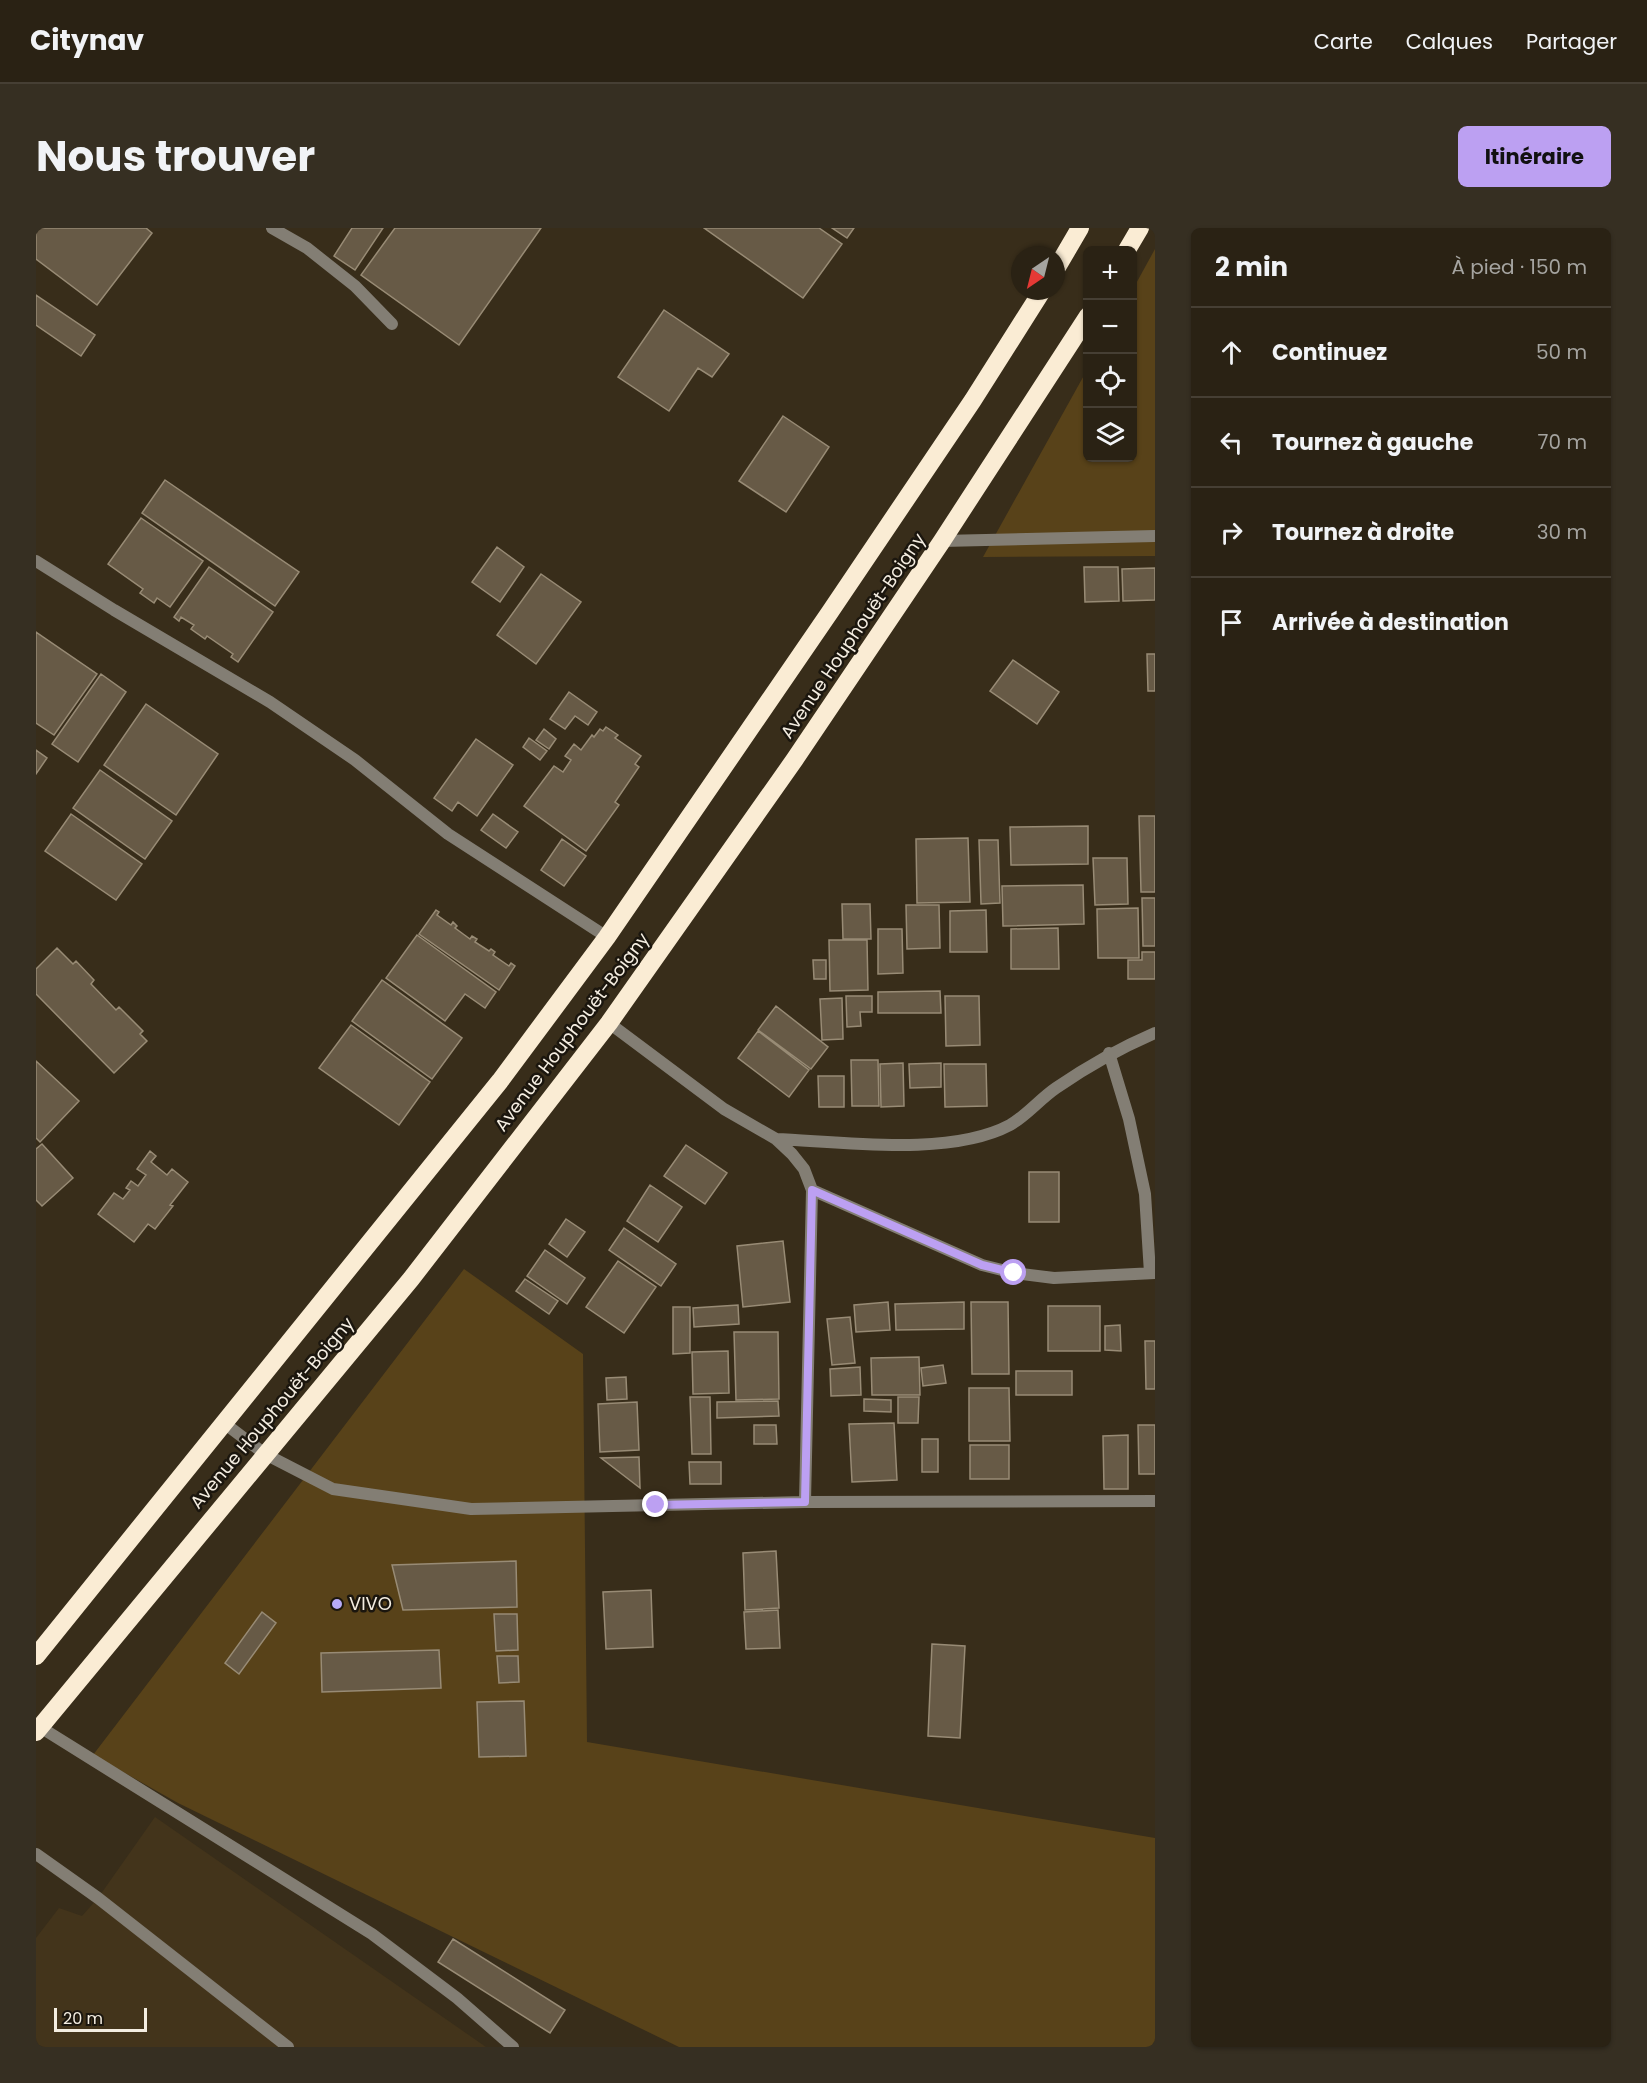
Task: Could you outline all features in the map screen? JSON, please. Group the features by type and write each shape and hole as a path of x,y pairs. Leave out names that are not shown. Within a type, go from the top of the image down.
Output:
{"highway":[{"path":"1065,254 1080,228"},
{"path":"1129,246 1140,228"},
{"name":"Avenue Houphouët-Boigny","path":"36,1656 500,1081 607,937 973,400 1036,300"},
{"name":"Avenue Houphouët-Boigny","path":"38,1729 411,1279 609,1023 795,759 942,541 1083,324"}],"street":[{"path":"272,228 307,248 355,286 392,324"},
{"path":"942,541 1155,536"},
{"path":"36,561 270,702 355,760 448,834 607,937"},
{"path":"609,1023 724,1109 776,1139 804,1169 812,1190 805,1502"},
{"path":"776,1139 918,1145 973,1139 1010,1124 1054,1089 1109,1053 1155,1032"},
{"path":"812,1190 982,1265 1014,1273 1054,1278 1152,1273 1145,1194 1129,1119 1109,1053"},
{"path":"224,1424 265,1454 333,1489 471,1509 805,1502 1155,1500"},
{"path":"38,1729 372,1934 457,1998 513,2047"},
{"path":"36,1854 98,1898 288,2047"}],"shaded area":[{"path":"1155,249 1155,556 983,557 1083,377 1083,462 1137,462 1137,282"},
{"path":"464,1269 583,1354 587,1742 1155,1838 1155,2047 679,2047 178,1803 93,1755"},
{"path":"155,1817 486,2047 36,2047 36,1938 59,1908 82,1916 98,1898"}],"building":[{"path":"38,228 146,228 152,233 97,305 36,259 36,230"},
{"path":"352,228 383,228 355,270 334,256"},
{"path":"395,228 541,228 459,345 361,275"},
{"path":"704,228 819,228 842,244 803,298"},
{"path":"832,228 854,228 847,238"},
{"path":"36,295 95,335 81,356 36,325"},
{"path":"664,310 729,354 712,377 698,368 669,411 618,377"},
{"path":"783,416 829,447 786,512 739,481"},
{"path":"165,480 299,572 275,606 142,513"},
{"path":"141,518 203,561 170,607 157,598 154,603 140,593 143,589 108,564"},
{"path":"497,547 524,567 500,602 472,582"},
{"path":"209,567 273,612 238,662 231,657 233,654 207,636 205,639 191,629 194,625 181,617 179,621 174,617"},
{"path":"1084,567 1118,567 1119,601 1085,602"},
{"path":"1155,568 1155,600 1123,601 1122,569"},
{"path":"541,574 581,602 536,664 497,635"},
{"path":"36,632 97,674 54,735 36,723"},
{"path":"1147,654 1155,654 1155,691 1148,691"},
{"path":"1013,660 1059,692 1037,724 990,691"},
{"path":"101,674 126,692 78,762 52,744"},
{"path":"569,692 597,712 588,725 575,716 565,729 550,719"},
{"path":"146,704 218,754 176,815 104,765"},
{"path":"606,727 618,735 615,738 641,756 635,764 639,767 615,802 619,805 586,851 524,806 554,766 563,772 571,760 565,756 574,744 581,750 592,735 594,737 600,729 603,731"},
{"path":"544,729 556,739 549,749 536,740"},
{"path":"529,738 547,751 540,760 523,747"},
{"path":"476,739 513,765 477,816 458,802 452,811 434,798"},
{"path":"36,750 47,758 36,774"},
{"path":"100,770 172,821 145,859 73,808"},
{"path":"71,814 142,864 116,900 45,851"},
{"path":"493,814 518,832 506,848 481,830"},
{"path":"1139,816 1155,816 1155,892 1141,892"},
{"path":"1088,826 1088,864 1011,865 1010,827"},
{"path":"968,838 970,902 917,903 916,839"},
{"path":"562,839 586,856 564,886 541,870"},
{"path":"979,840 998,840 1000,903 981,904"},
{"path":"1093,858 1127,858 1128,904 1095,905"},
{"path":"1083,885 1084,924 1003,926 1002,886"},
{"path":"1142,898 1155,898 1155,946 1143,946"},
{"path":"842,904 870,904 871,939 843,939"},
{"path":"906,905 939,905 940,948 907,949"},
{"path":"1138,908 1139,958 1098,958 1097,909"},
{"path":"436,910 439,912 437,915 451,925 453,922 457,926 455,928 470,939 472,936 477,939 475,942 495,952 493,955 509,966 511,963 515,966 499,990 419,934"},
{"path":"986,910 987,952 950,952 950,911"},
{"path":"1058,928 1059,969 1011,969 1011,929"},
{"path":"878,929 902,929 903,973 878,974"},
{"path":"417,935 496,992 485,1008 465,994 445,1021 386,978"},
{"path":"829,940 867,940 868,990 830,991"},
{"path":"57,948 73,964 76,961 94,980 91,984 116,1010 119,1007 143,1031 140,1034 147,1041 114,1073 36,994 36,969"},
{"path":"1142,952 1155,952 1155,979 1128,979 1128,960 1142,960"},
{"path":"813,960 826,960 826,979 814,979"},
{"path":"382,980 462,1038 432,1079 352,1021"},
{"path":"940,991 941,1013 878,1013 878,992"},
{"path":"846,996 872,996 872,1012 860,1012 861,1026 847,1027"},
{"path":"945,996 979,996 980,1045 946,1046"},
{"path":"842,998 843,1039 822,1040 820,999"},
{"path":"776,1006 828,1047 811,1069 758,1030"},
{"path":"351,1025 430,1082 399,1125 319,1068"},
{"path":"758,1031 809,1070 789,1097 738,1058"},
{"path":"851,1060 878,1060 879,1106 852,1106"},
{"path":"36,1061 79,1101 40,1142 36,1138"},
{"path":"903,1063 904,1106 881,1107 880,1064"},
{"path":"941,1063 941,1087 910,1088 909,1064"},
{"path":"944,1064 986,1064 987,1106 945,1107"},
{"path":"818,1076 844,1076 844,1107 819,1107"},
{"path":"42,1144 73,1178 42,1206 36,1200 36,1149"},
{"path":"686,1145 727,1173 705,1204 664,1176"},
{"path":"150,1151 156,1156 151,1162 167,1175 172,1169 188,1182 155,1229 148,1224 134,1242 98,1214 114,1193 123,1199 130,1190 126,1188 131,1181 138,1186 146,1175 137,1169"},
{"path":"1029,1172 1059,1172 1059,1222 1029,1222"},
{"path":"650,1185 682,1207 658,1242 627,1221"},
{"path":"566,1219 585,1232 567,1257 549,1244"},
{"path":"624,1228 676,1264 661,1286 609,1250"},
{"path":"783,1241 790,1302 743,1307 737,1246"},
{"path":"545,1250 585,1278 567,1304 527,1276"},
{"path":"618,1261 656,1287 624,1333 586,1307"},
{"path":"525,1279 558,1301 549,1314 516,1291"},
{"path":"888,1302 890,1330 856,1332 854,1305"},
{"path":"964,1302 964,1329 896,1330 895,1304"},
{"path":"971,1302 1008,1302 1009,1374 972,1374"},
{"path":"738,1305 739,1324 694,1327 693,1308"},
{"path":"1048,1306 1100,1306 1100,1351 1048,1351"},
{"path":"673,1307 690,1307 690,1353 673,1354"},
{"path":"850,1317 855,1363 832,1365 827,1319"},
{"path":"1120,1325 1121,1351 1105,1350 1105,1326"},
{"path":"734,1332 778,1332 779,1399 736,1400"},
{"path":"1145,1341 1155,1341 1155,1389 1146,1389"},
{"path":"728,1351 729,1393 693,1394 692,1352"},
{"path":"919,1357 920,1395 872,1395 871,1358"},
{"path":"943,1365 946,1383 923,1386 921,1368"},
{"path":"860,1367 861,1395 831,1396 830,1369"},
{"path":"1016,1371 1072,1371 1072,1395 1016,1395"},
{"path":"626,1377 627,1399 607,1400 606,1378"},
{"path":"969,1388 1009,1388 1010,1441 969,1441"},
{"path":"690,1397 710,1397 711,1454 692,1454"},
{"path":"898,1397 919,1397 918,1423 898,1423"},
{"path":"864,1399 891,1400 891,1412 864,1411"},
{"path":"778,1401 779,1416 717,1418 717,1402"},
{"path":"637,1402 639,1450 600,1452 598,1404"},
{"path":"894,1423 897,1480 852,1482 849,1424"},
{"path":"754,1425 776,1425 777,1444 754,1444"},
{"path":"1138,1425 1155,1425 1155,1474 1139,1474"},
{"path":"1128,1435 1128,1489 1104,1489 1103,1436"},
{"path":"922,1439 938,1439 938,1472 922,1472"},
{"path":"970,1445 1009,1445 1009,1479 970,1479"},
{"path":"639,1457 640,1488 601,1458"},
{"path":"689,1462 721,1462 721,1484 690,1484"},
{"path":"776,1551 779,1608 745,1610 743,1553"},
{"path":"516,1561 517,1607 403,1610 392,1565"},
{"path":"651,1590 653,1647 606,1649 603,1592"},
{"path":"778,1610 780,1648 746,1649 744,1612"},
{"path":"262,1612 276,1623 239,1674 225,1663"},
{"path":"494,1614 517,1614 518,1650 496,1651"},
{"path":"932,1644 965,1646 960,1738 928,1736"},
{"path":"439,1650 441,1688 322,1692 321,1653"},
{"path":"497,1656 518,1656 519,1682 499,1683"},
{"path":"524,1701 526,1756 479,1757 477,1702"},
{"path":"453,1939 565,2010 550,2033 438,1962"}],"place":[{"name":"VIVO","path":"337,1604"}],"route":[{"path":"656,1505 805,1502 812,1190 982,1265 1014,1273"}]}
